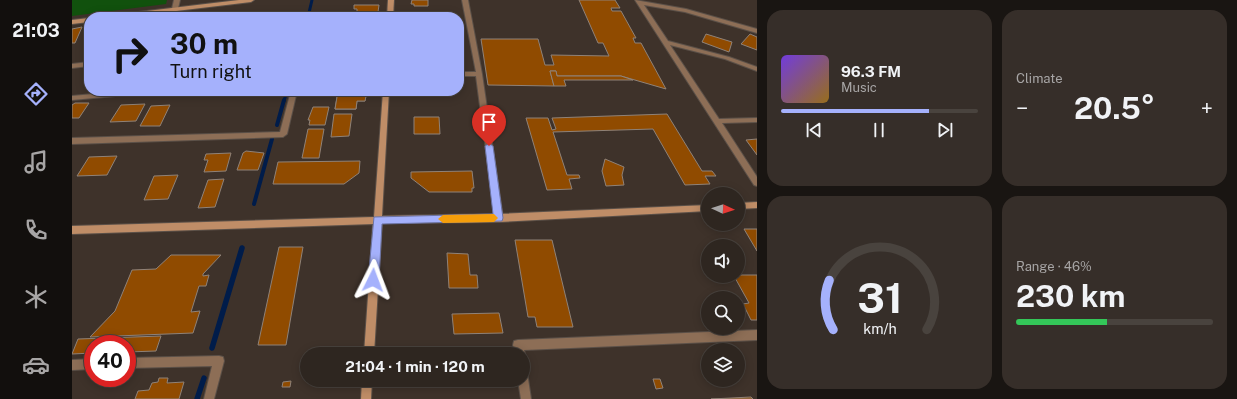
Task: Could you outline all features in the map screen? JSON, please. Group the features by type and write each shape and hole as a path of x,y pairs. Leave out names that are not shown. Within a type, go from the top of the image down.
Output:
{"street":[{"path":"174,10 177,0"},
{"path":"157,12 251,0"},
{"path":"390,12 391,0"},
{"path":"465,0 479,74 499,218"},
{"path":"639,2 686,11 757,31"},
{"path":"639,2 757,183"},
{"path":"72,22 84,21"},
{"path":"665,42 727,58 757,69"},
{"path":"72,66 84,65"},
{"path":"464,74 479,74"},
{"path":"72,98 94,96"},
{"path":"72,141 283,134 293,96"},
{"path":"369,347 386,96"},
{"path":"716,121 757,120"},
{"path":"745,206 757,205"},
{"path":"72,230 377,220 499,218 701,208"},
{"path":"518,347 518,345 757,335"},
{"path":"136,363 219,361 209,399"},
{"path":"72,365 84,364"},
{"path":"366,399 367,387"},
{"path":"524,387 526,399"}],"green space":[{"path":"72,0 167,0 166,4 103,12 84,12 84,14 72,16"}],"building":[{"path":"412,0 428,0 428,6 414,6 414,4 411,4"},
{"path":"579,0 615,0 620,8 611,8 612,11 621,11 636,38 633,38 635,43 641,43 666,89 621,76 557,76 556,71 550,71 554,86 488,85 481,39 538,39 545,65 554,65 551,55 609,56 603,43 598,43"},
{"path":"354,5 379,5 378,12 357,12 357,9 354,9"},
{"path":"82,27 75,43 72,43 72,29"},
{"path":"706,34 732,42 729,52 702,42"},
{"path":"750,34 757,37 757,50 741,44"},
{"path":"550,71 556,71 557,76 621,76 633,80 564,80 566,86 554,86"},
{"path":"337,96 366,96 365,101 357,101 356,109 335,109"},
{"path":"337,96 366,96 365,101 357,101 356,109 335,109"},
{"path":"75,103 89,103 79,118 72,118 72,105"},
{"path":"145,104 136,121 110,122 121,105"},
{"path":"170,105 160,126 140,126 151,106"},
{"path":"313,107 329,107 325,125 309,125 310,120 308,120"},
{"path":"334,114 352,114 349,136 331,137"},
{"path":"667,114 702,171 712,171 716,176 705,176 710,184 685,185 653,129 553,132 567,175 579,175 580,178 569,179 572,189 547,190 526,118 548,118 552,130 556,129 552,118"},
{"path":"414,117 439,117 440,134 414,134"},
{"path":"308,129 324,129 319,158 302,158"},
{"path":"757,139 757,155 746,140"},
{"path":"246,151 264,153 258,170 237,170 243,153"},
{"path":"231,153 226,171 204,172 208,160 204,160 206,154"},
{"path":"117,156 107,175 77,176 89,157"},
{"path":"605,159 624,167 622,175 624,185 606,186 602,171"},
{"path":"360,161 359,173 344,184 273,184 278,162"},
{"path":"472,171 474,188 472,188 472,192 429,192 411,178 411,172"},
{"path":"178,175 168,199 144,200 154,176"},
{"path":"224,179 215,207 198,208 208,180"},
{"path":"745,229 757,229 757,251 745,231"},
{"path":"515,240 552,240 573,327 537,327 535,317 528,317"},
{"path":"279,247 303,247 286,345 258,345"},
{"path":"447,253 468,254 470,275 477,275 478,288 449,288"},
{"path":"171,255 221,255 203,274 203,276 209,275 206,286 199,286 191,312 200,311 193,333 92,335 115,311 132,270 156,269"},
{"path":"745,275 757,275 757,320 751,320 745,308 745,304 749,303 745,296 745,291 742,291 738,283 745,283"},
{"path":"499,313 503,333 454,334 452,314"},
{"path":"161,336 156,351 136,352 136,337"},
{"path":"78,339 84,339 84,353 72,354"},
{"path":"159,378 168,378 167,383 184,382 179,399 135,399 138,391 149,390 152,383 158,382"},
{"path":"653,379 660,379 663,388 656,389"},
{"path":"291,381 290,387 282,387 283,382"},
{"path":"751,397 753,399 711,399"}],"waterway":[{"path":"309,12 312,0"},
{"path":"284,101 286,96"},
{"path":"277,125 284,100"},
{"path":"254,204 272,139"},
{"path":"212,348 242,248"},
{"path":"197,399 204,378"}],"slow traffic":[{"path":"443,219 494,218"}],"route":[{"path":"373,280 377,220 499,218 489,146"}]}
